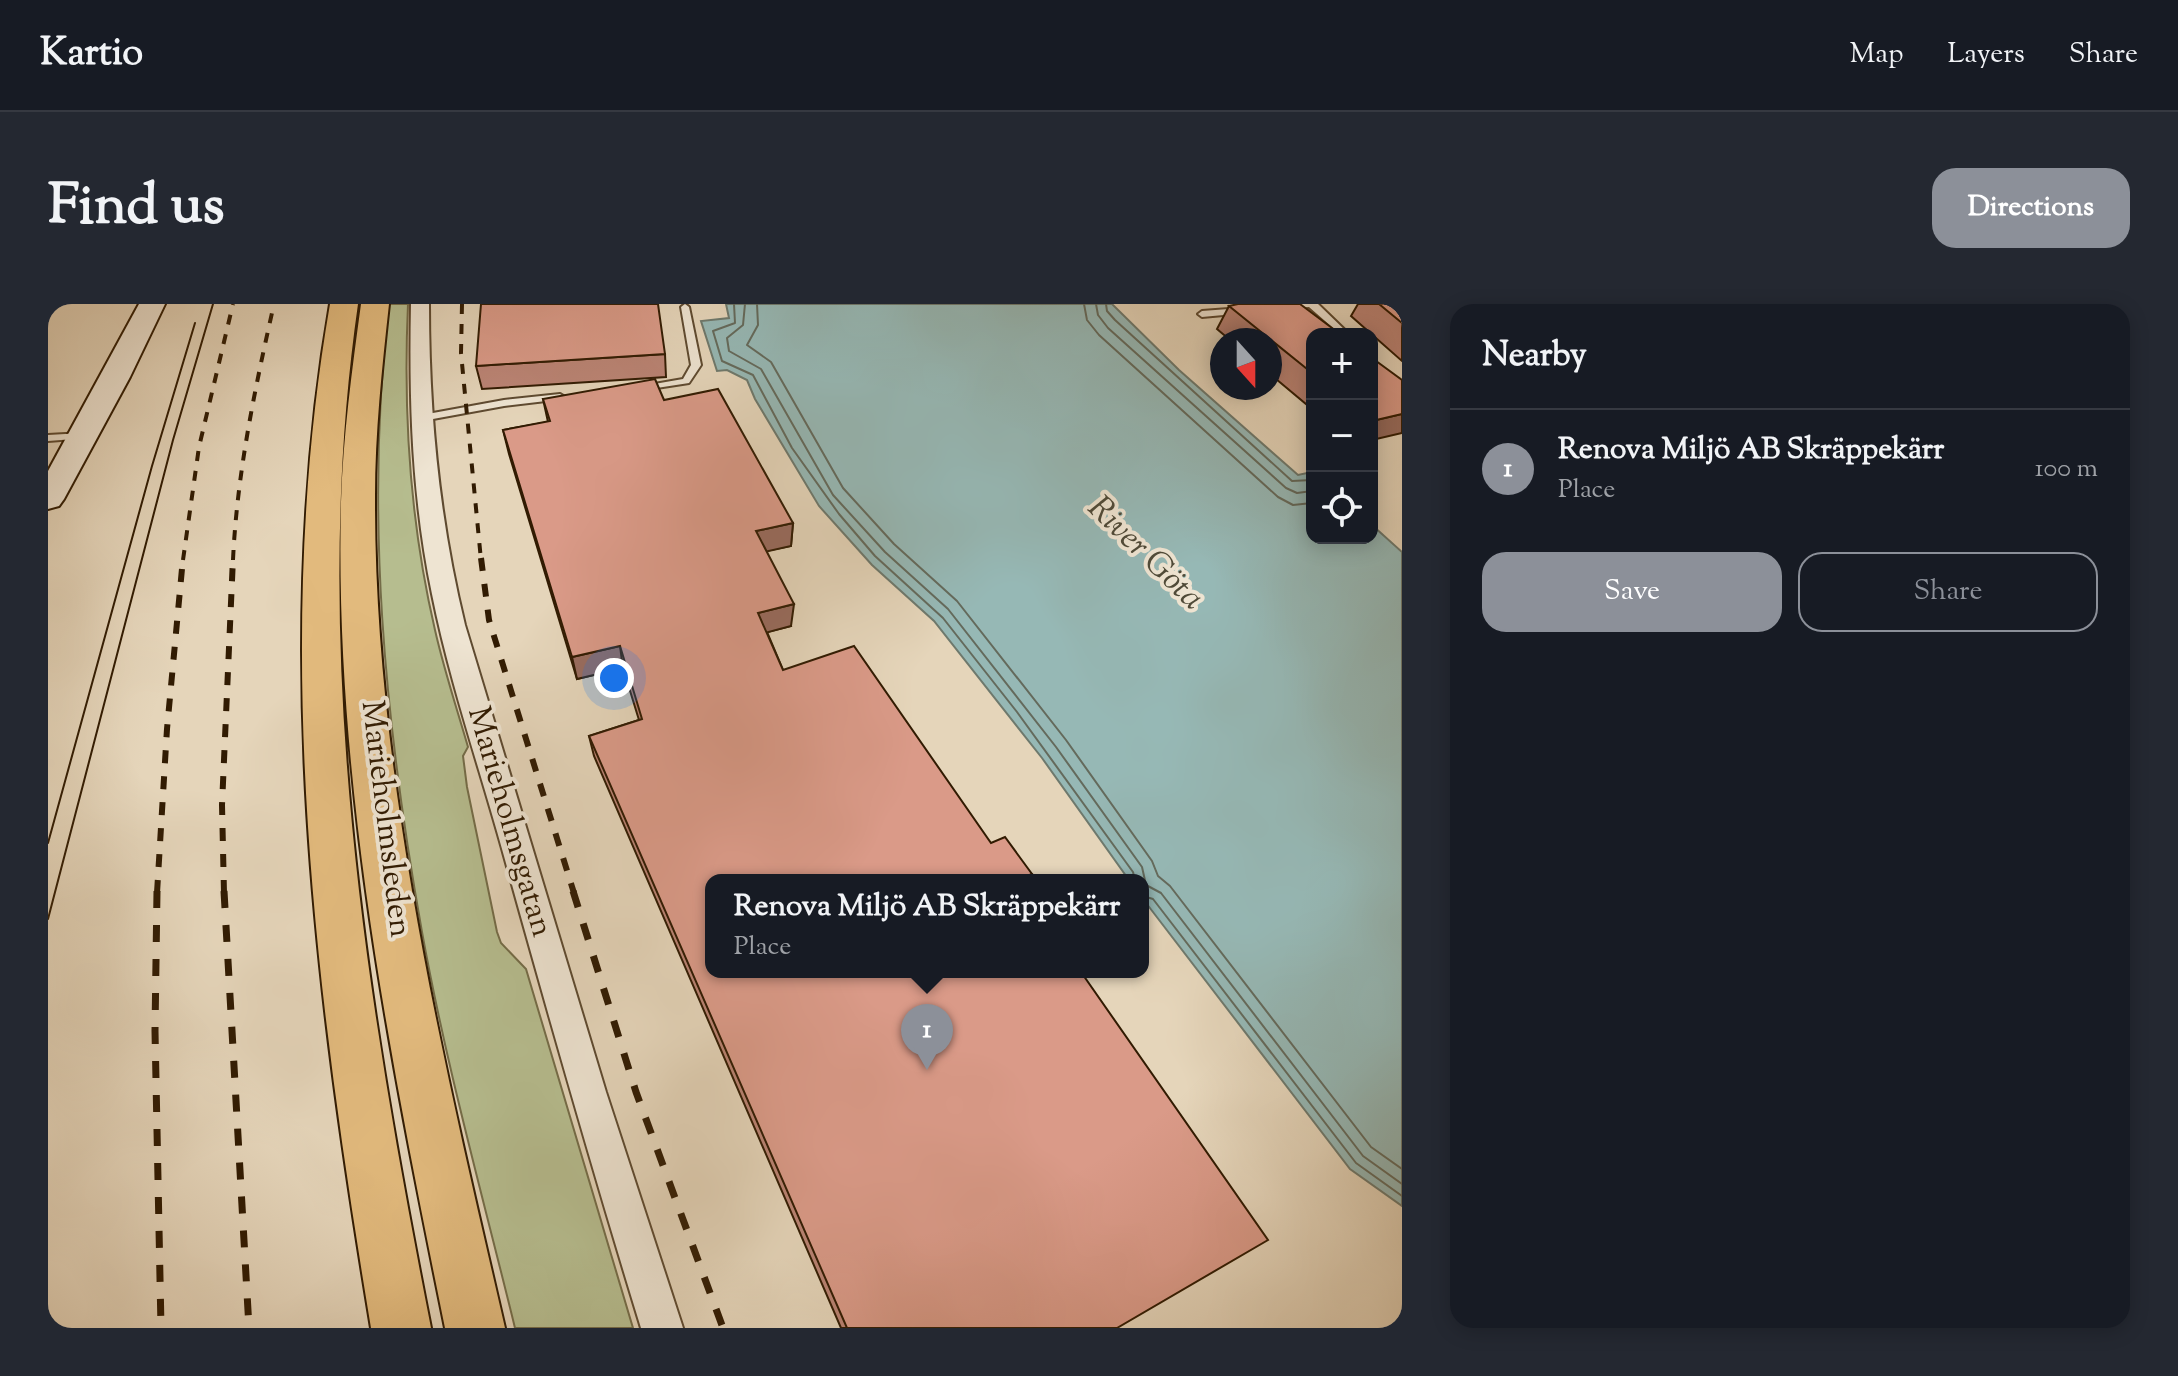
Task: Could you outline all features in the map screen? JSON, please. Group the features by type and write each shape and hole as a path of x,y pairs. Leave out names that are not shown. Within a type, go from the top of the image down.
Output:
{"highway":[{"name":"Marieholmsleden","path":"344,304 328,405 320,570 327,769 354,1040 374,1182 401,1328"},
{"name":"Marieholmsleden","path":"375,304 363,407 358,527 376,784 422,1082 475,1328"}],"street":[{"path":"48,499 152,304"},
{"name":"Marieholmsgatan","path":"420,304 422,418 434,539 466,679 631,1234 662,1328"}],"lane":[{"path":"1265,308 1313,304 1339,328"},
{"path":"633,391 686,381 696,365 685,307"},
{"path":"1202,314 1249,310"},
{"path":"422,418 504,403 576,396"},
{"path":"48,438 84,436"}],"green space":[{"path":"389,304 408,304 408,427 414,509 426,590 468,747 463,756 467,787 497,932 501,943 526,969 633,1328 515,1328 454,1081 422,932 409,854 382,619 378,461"}],"water":[{"name":"River Göta","path":"726,304 1112,304 1210,400 1298,475 1306,473 1306,544 1378,544 1378,530 1402,552 1402,1206 1350,1169 1149,907 1149,874 1125,874 1042,758 934,621 872,565 819,506 755,399 747,380 727,370 717,371 701,321 729,318"}],"building":[{"path":"481,304 658,304 665,354 476,366"},
{"path":"1300,304 1332,328 1306,328 1306,368 1282,349 1282,328 1256,328 1229,306"},
{"path":"1379,304 1402,304 1402,323"},
{"path":"1378,362 1402,380 1402,414 1378,420"},
{"path":"655,379 664,400 718,389 793,523 756,531 794,604 758,613 783,670 854,646 991,843 1005,837 1032,874 705,874 705,978 1085,978 1268,1240 1117,1328 847,1328 589,736 642,719 620,646 572,657 503,430 550,421 543,399"}],"tram line":[{"path":"48,919 173,440 213,304"},
{"path":"48,843 152,466 195,323"}],"railway":[{"path":"183,560 199,447 233,304"},
{"path":"233,560 243,463 274,304"},
{"path":"462,304 461,353 481,560"},
{"path":"157,893 167,729 183,558"},
{"path":"224,893 222,805 233,558"},
{"path":"481,558 489,620 574,893"},
{"path":"157,891 155,1031 161,1328"},
{"path":"224,891 249,1328"},
{"path":"573,891 636,1092 723,1328"}],"place":[{"name":"Renova Miljö AB Skräppekärr","path":"927,1070"}]}
